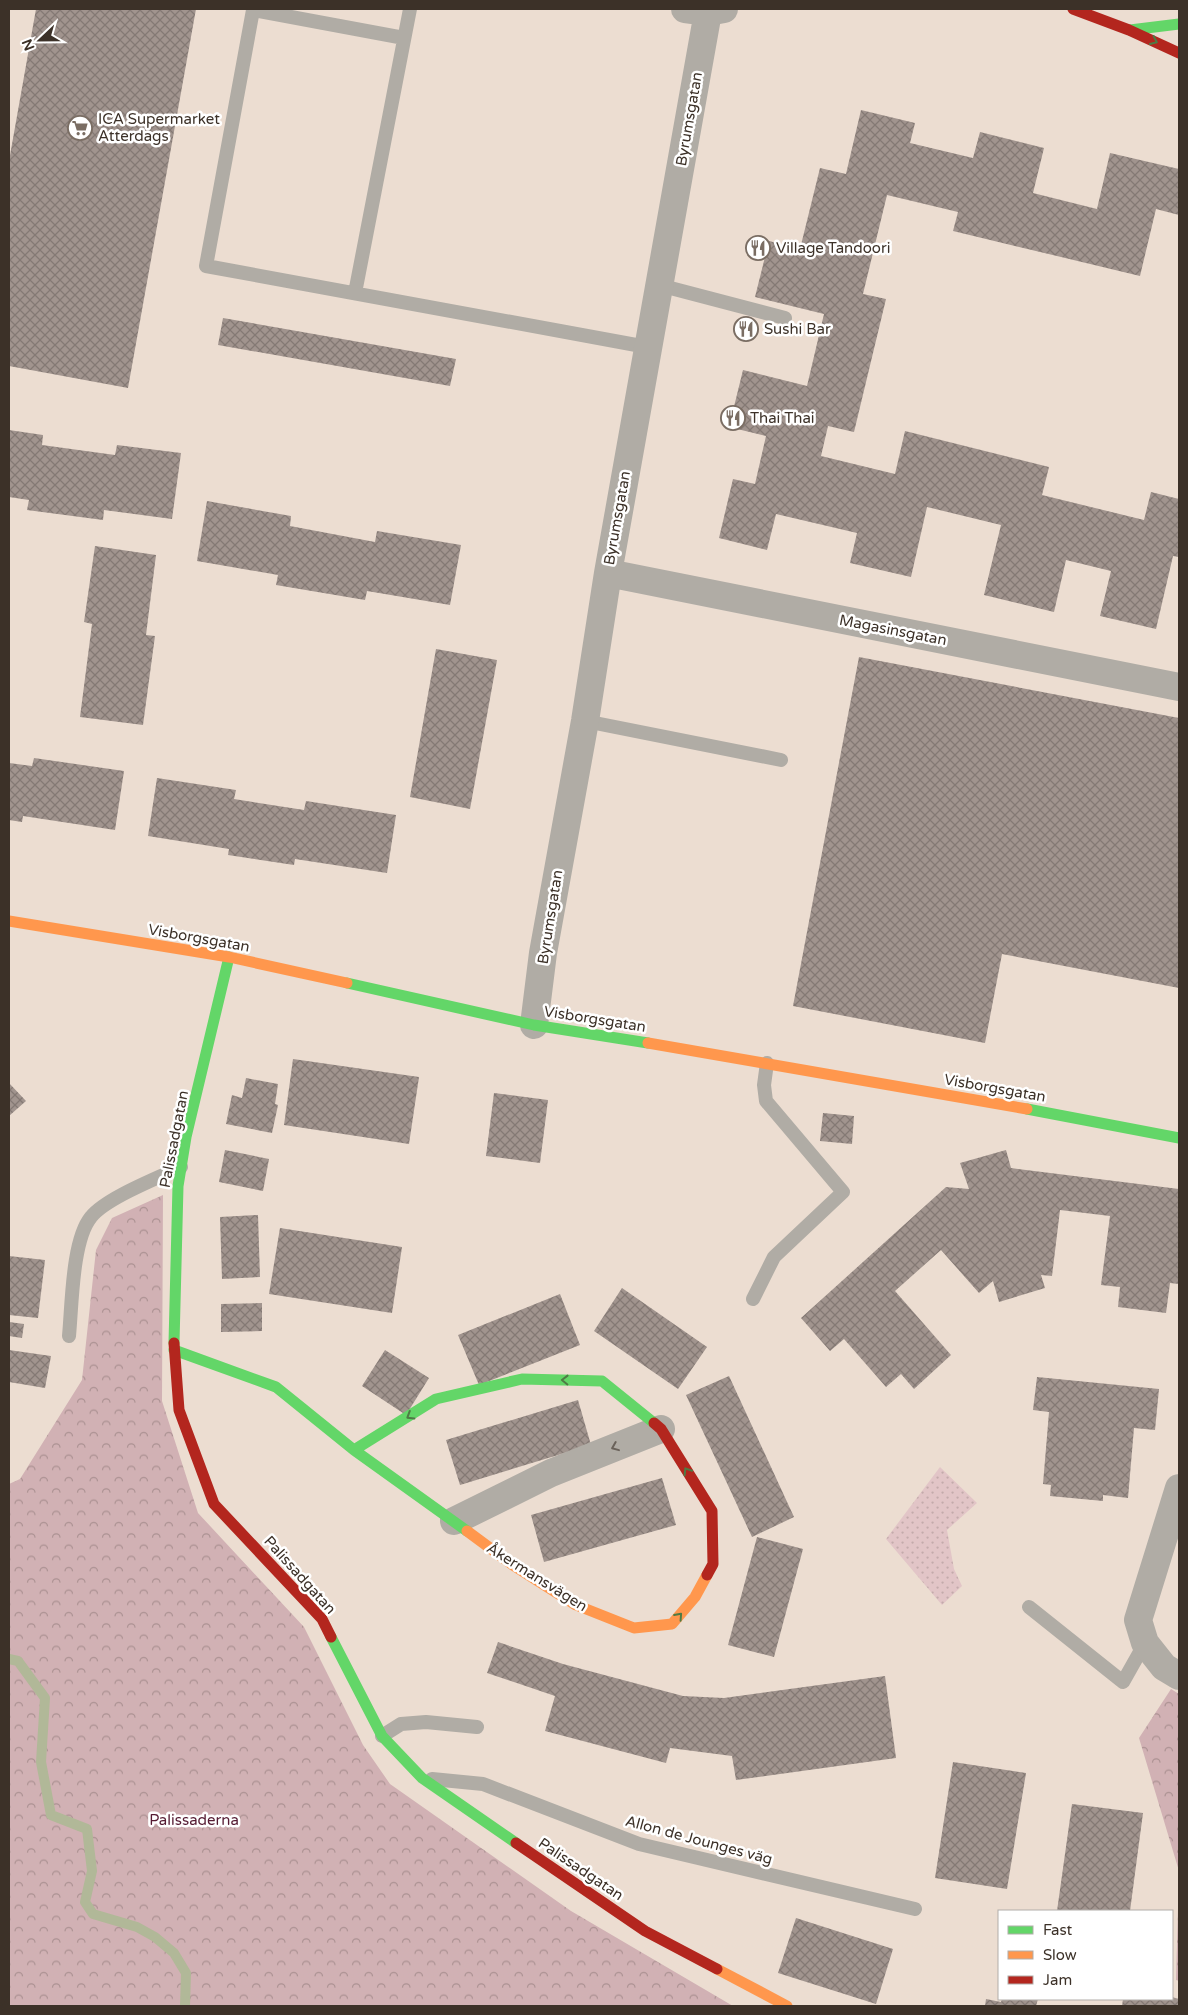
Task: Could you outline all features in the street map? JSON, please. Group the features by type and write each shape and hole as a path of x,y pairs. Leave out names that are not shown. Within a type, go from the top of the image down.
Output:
{"street":[{"path":"1073,9 1129,30 1179,53"},
{"name":"Byrumsgatan","path":"534,1025 543,953 585,721 608,573 706,10"},
{"path":"1129,30 1179,24"},
{"name":"Magasinsgatan","path":"608,573 1179,687"},
{"name":"Visborgsgatan","path":"9,922 229,957 534,1025 952,1095 1179,1138"},
{"name":"Palissadgatan","path":"229,957 186,1137 178,1186 174,1350 180,1410 214,1504 322,1619 382,1736 422,1778 645,1931 787,2006"},
{"name":"Åkermansvägen","path":"174,1350 276,1387 354,1450 513,1565 576,1605 634,1628 672,1624 695,1597 713,1564 712,1511 661,1429 602,1381 522,1379 436,1399 354,1450"},
{"path":"454,1521 551,1473 661,1429"},
{"path":"1179,1488 1138,1620 1146,1643 1164,1667 1179,1676"}],"lane":[{"path":"355,293 410,9"},
{"path":"404,38 253,10 206,266 647,348"},
{"path":"659,285 785,318"},
{"path":"585,721 781,760"},
{"path":"753,1299 774,1257 843,1192 766,1101 764,1085 767,1064"},
{"path":"69,1336 77,1245 90,1217 114,1199 181,1167"},
{"path":"1029,1607 1123,1682 1146,1643"},
{"path":"382,1736 401,1724 426,1722 477,1727"},
{"name":"Allon de Jounges väg","path":"422,1778 483,1784 639,1844 915,1910"}],"shaded area":[{"path":"940,1467 977,1503 947,1530 954,1569 962,1586 942,1605 886,1539"}],"green space":[{"name":"Palissaderna","path":"163,1195 162,1401 198,1513 304,1627 363,1745 390,1784 571,1911 733,2006 9,2006 9,1484 20,1479 82,1380 96,1250 112,1218"},
{"path":"1171,1689 1179,1694 1179,1871 1139,1738"},
{"path":"1179,1871 1179,1981 1176,1980"}],"building":[{"path":"36,9 196,9 128,388 9,366 9,161"},
{"path":"861,110 915,123 910,143 973,158 980,132 1044,148 1033,193 1097,209 1110,153 1179,169 1179,215 1156,209 1140,276 953,231 958,212 887,195 863,294 886,299 854,432 828,426 821,456 895,474 905,431 1049,467 1042,495 1144,520 1151,492 1179,499 1179,557 1173,556 1156,629 1100,616 1111,571 1066,560 1054,612 984,595 1001,525 927,507 911,577 850,563 857,533 776,514 767,550 719,538 733,479 755,484 766,436 729,427 743,370 807,386 824,314 755,297 769,241 800,249 820,168 846,174"},
{"path":"223,318 456,359 450,386 218,345"},
{"path":"9,430 43,435 42,445 115,455 117,445 181,453 172,519 104,510 103,520 27,510 29,500 9,497"},
{"path":"207,501 291,516 290,526 375,542 377,531 461,545 450,605 367,591 365,600 276,585 278,575 197,561"},
{"path":"95,546 156,555 146,635 155,636 143,725 80,717 92,624 84,622"},
{"path":"436,649 497,660 470,809 410,797"},
{"path":"859,657 1179,718 1179,988 1002,954 985,1043 793,1006"},
{"path":"34,758 124,771 115,830 23,816 22,822 9,820 9,763 32,766"},
{"path":"157,778 236,790 234,799 304,810 306,801 396,815 387,873 295,859 294,865 228,855 229,849 148,836"},
{"path":"293,1059 419,1077 409,1144 284,1125"},
{"path":"246,1078 278,1084 275,1104 278,1105 272,1133 226,1124 232,1095 242,1098"},
{"path":"9,1083 26,1101 9,1116"},
{"path":"494,1093 548,1100 540,1163 486,1156"},
{"path":"823,1113 854,1116 852,1144 820,1141"},
{"path":"225,1150 269,1159 263,1191 219,1182"},
{"path":"1006,1150 1011,1168 1179,1189 1179,1284 1170,1283 1166,1313 1118,1307 1120,1287 1101,1285 1110,1216 1060,1210 1052,1276 1041,1275 1045,1288 999,1302 993,1281 979,1293 941,1250 895,1291 951,1355 914,1389 901,1374 886,1387 844,1339 830,1351 801,1318 946,1187 969,1189 960,1163"},
{"path":"258,1215 260,1277 222,1279 220,1217"},
{"path":"280,1228 402,1247 392,1313 269,1294"},
{"path":"9,1256 45,1260 38,1318 9,1315"},
{"path":"622,1288 707,1347 678,1389 594,1331"},
{"path":"560,1294 580,1345 479,1385 458,1335"},
{"path":"262,1303 262,1331 221,1332 221,1304"},
{"path":"9,1322 24,1324 22,1338 9,1336"},
{"path":"9,1350 51,1356 45,1388 9,1382"},
{"path":"385,1350 429,1378 406,1415 362,1386"},
{"path":"729,1376 794,1517 752,1537 686,1395"},
{"path":"1037,1377 1159,1389 1155,1430 1134,1428 1128,1498 1103,1495 1103,1501 1050,1496 1051,1485 1043,1484 1049,1412 1033,1410"},
{"path":"578,1400 591,1445 460,1485 446,1440"},
{"path":"662,1478 676,1525 544,1562 531,1515"},
{"path":"757,1537 803,1549 774,1657 728,1645"},
{"path":"498,1642 563,1664 683,1696 724,1698 885,1676 896,1758 736,1780 732,1756 670,1748 666,1763 545,1731 555,1696 487,1673"},
{"path":"953,1762 1026,1773 1007,1889 935,1878"},
{"path":"1072,1804 1143,1813 1130,1910 1057,1910"},
{"path":"796,1918 893,1949 876,2004 778,1973"},
{"path":"1173,1997 1179,1999 1179,2006 1122,2006 1123,2000 1173,2000"},
{"path":"986,1999 1001,2002 1002,2000 1038,2000 1036,2006 985,2006"}],"waterway":[{"path":"9,1659 18,1661 45,1698 41,1762 51,1815 87,1829 92,1871 85,1902 93,1914 137,1927 155,1937 174,1953 186,1973 185,2006"}],"traffic: fast":[{"path":"1130,30 1179,24"},
{"path":"174,1343 178,1186 186,1137 229,957"},
{"path":"347,983 534,1025 648,1043"},
{"path":"1027,1109 1179,1138"},
{"path":"174,1350 276,1387 354,1450 467,1531"},
{"path":"354,1450 436,1399 522,1379 602,1381 654,1423"},
{"path":"331,1637 382,1736 422,1778 516,1843"}],"traffic: slow":[{"path":"9,921 229,957 347,983"},
{"path":"648,1043 1027,1109"},
{"path":"467,1531 513,1565 576,1605 634,1628 672,1624 695,1597 707,1575"},
{"path":"717,1969 787,2006"}],"traffic: jam":[{"path":"1073,9 1129,30 1179,53"},
{"path":"174,1343 179,1410 214,1504 322,1619 331,1637"},
{"path":"654,1423 661,1429 712,1511 713,1564 707,1575"},
{"path":"516,1843 645,1931 717,1969"}],"place":[{"name":"ICA Supermarket Atterdags","path":"80,128"},
{"name":"Village Tandoori","path":"758,248"},
{"name":"Sushi Bar","path":"746,329"},
{"name":"Thai Thai","path":"733,418"}]}
